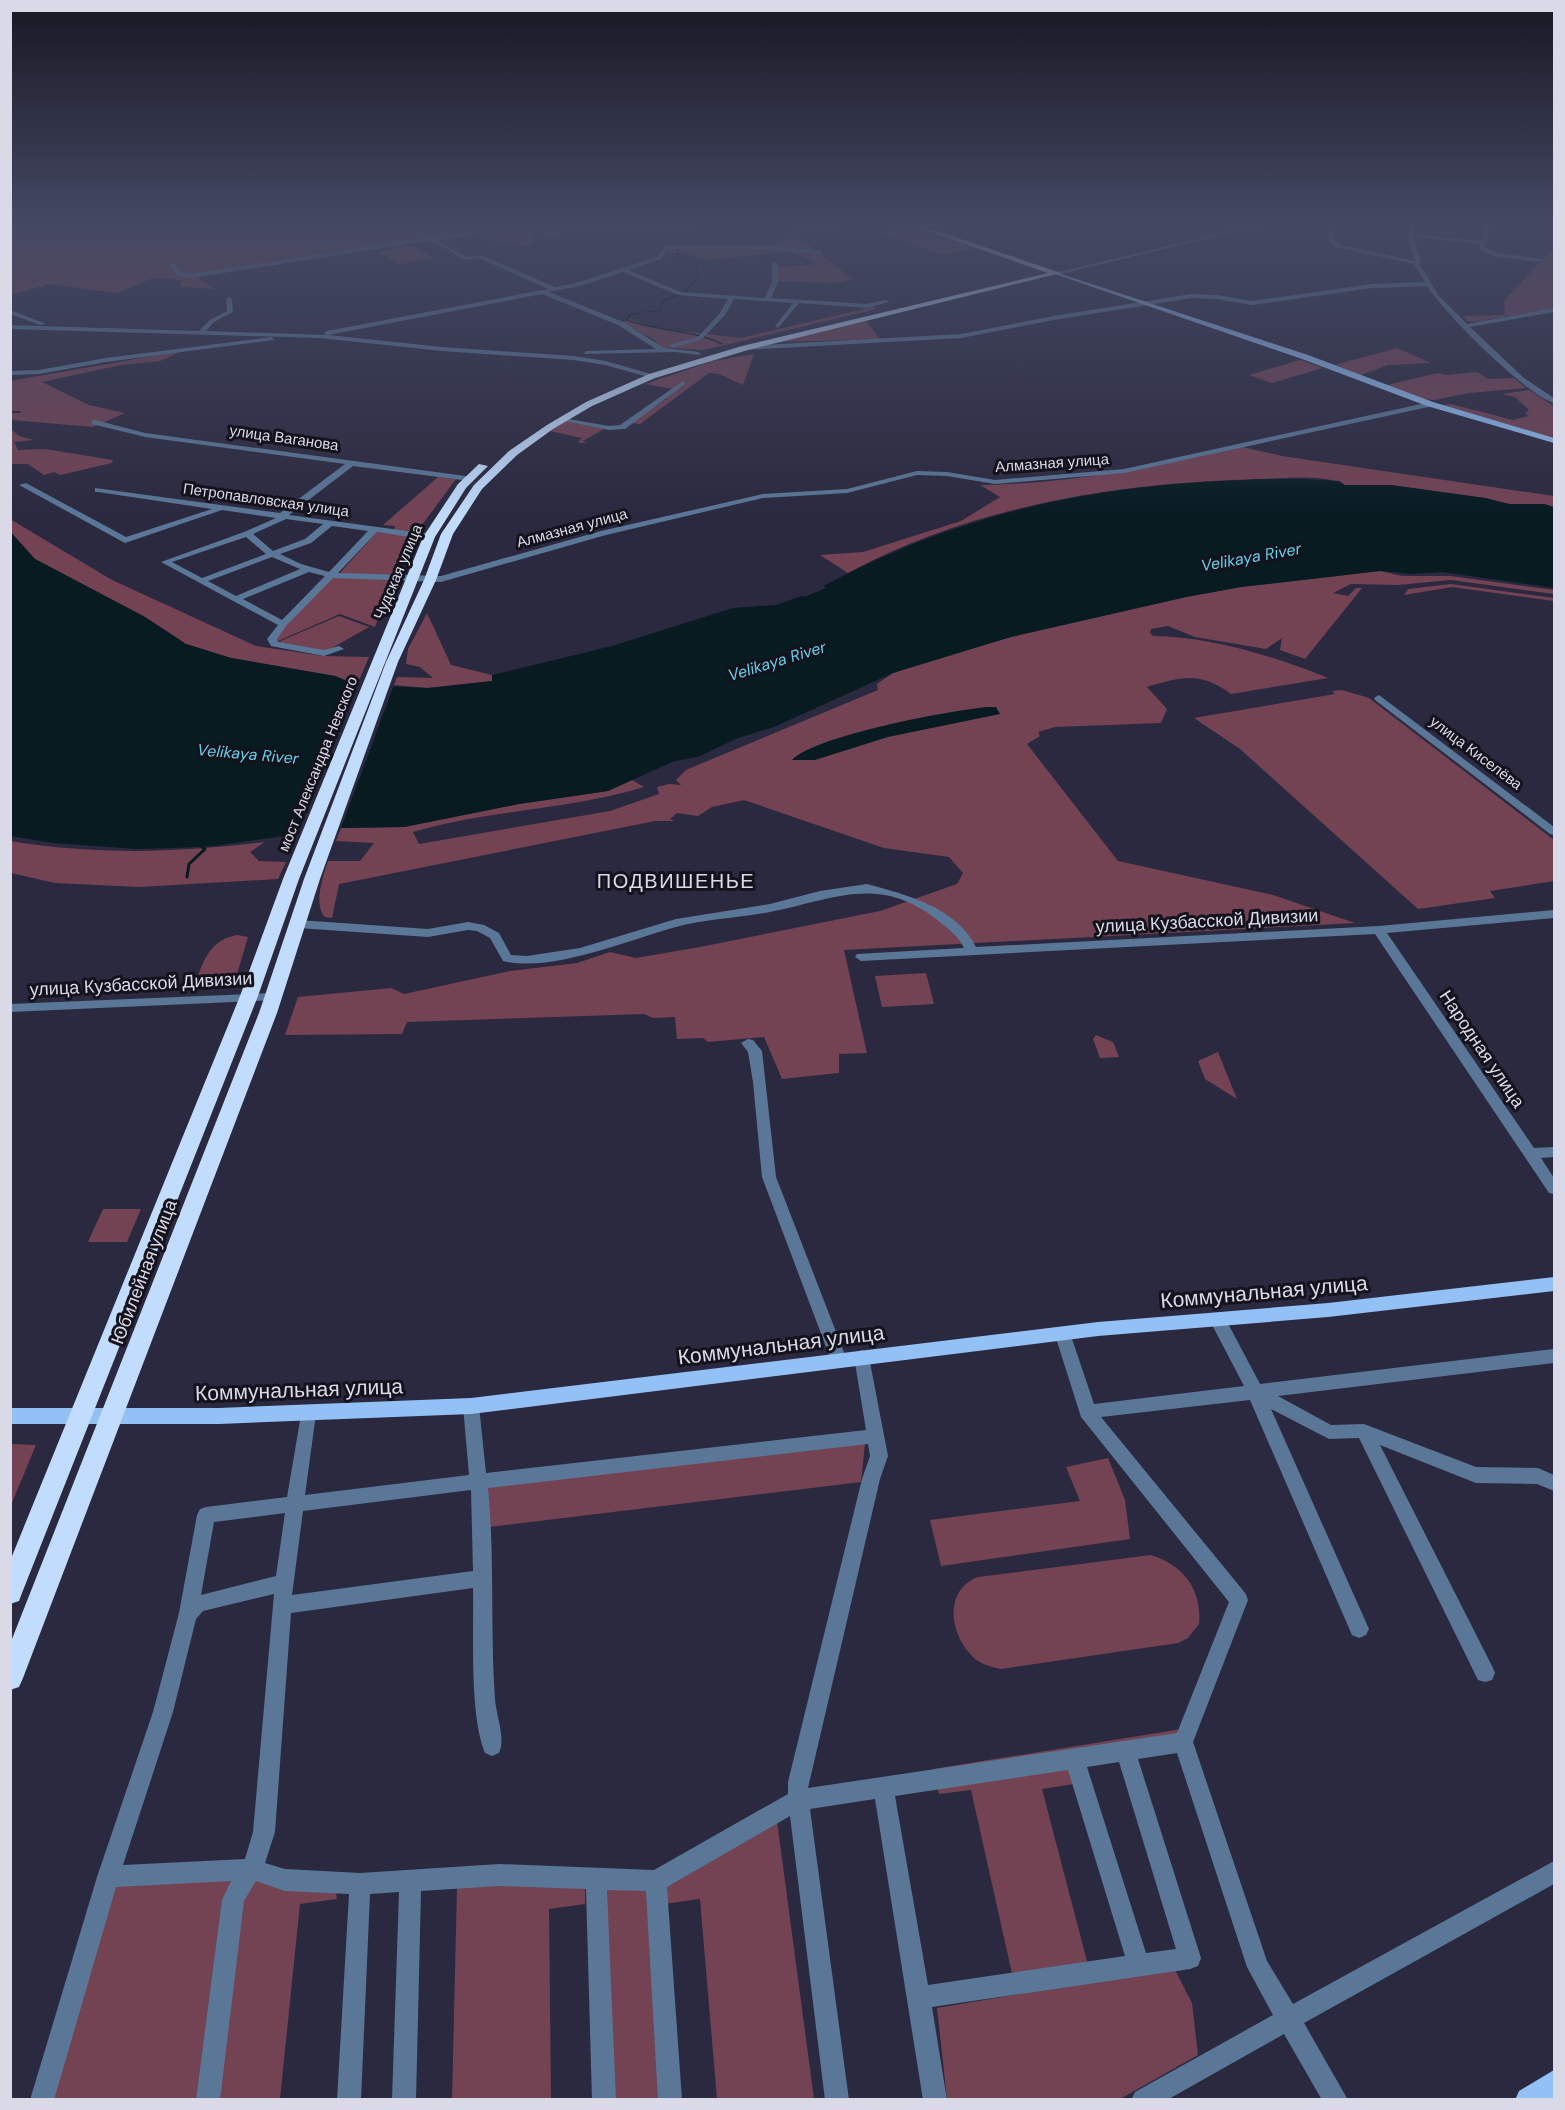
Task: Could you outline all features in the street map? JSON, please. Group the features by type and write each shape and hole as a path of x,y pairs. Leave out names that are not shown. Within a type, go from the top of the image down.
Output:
{"highway":[{"name":"Чудская улица","path":"377,662 429,537 443,512 470,479 499,451 536,425 577,402 641,372 699,354 827,322"},
{"name":"Чудская улица","path":"392,662 430,580 447,534 471,497 513,453 562,420 652,376 840,322"},
{"path":"455,496 471,497"},
{"path":"443,512 460,513"},
{"name":"мост Александра Невского","path":"291,879 377,662"},
{"name":"мост Александра Невского","path":"312,879 392,662"},
{"name":"Юбилейная улица","path":"10,1593 249,996 291,879"},
{"name":"Юбилейная улица","path":"10,1678 113,1418 274,997 312,879"}],"main road":[{"path":"1202,322 1313,360 1430,404 1554,441"},
{"name":"Коммунальная улица","path":"10,1416 113,1418 308,1414 471,1406 862,1357 1554,1284"},
{"path":"1528,2100 1554,2083"}],"street":[{"path":"39,322 61,328"},
{"path":"202,331 211,322"},
{"path":"320,336 385,322"},
{"path":"614,322 649,339 662,350"},
{"path":"662,350 700,338 715,322"},
{"path":"778,326 781,322"},
{"path":"746,348 961,336 1031,322"},
{"path":"1462,322 1498,359 1554,401"},
{"path":"1466,326 1485,322"},
{"path":"34,327 43,324"},
{"path":"10,327 320,336 431,348 593,360 652,376"},
{"path":"10,373 39,372 106,360 301,335"},
{"path":"539,355 662,350 681,350 699,354"},
{"path":"562,420 609,428 622,427 683,383"},
{"name":"Алмазная улица","path":"247,534 272,554 308,569 331,575 430,580 455,576 685,512 754,497 794,492 847,491 917,473 947,474 995,482 1116,472 1430,404"},
{"name":"улица Ваганова","path":"95,422 145,435 470,479"},
{"path":"283,624 165,562 247,534 284,516 353,462"},
{"path":"23,485 127,540 224,507"},
{"name":"Петропавловская улица","path":"98,490 429,537"},
{"path":"201,581 308,541 330,523"},
{"path":"339,649 324,653 274,644 272,639 283,624 375,529"},
{"path":"236,599 308,569"},
{"name":"улица Киселёва","path":"1378,698 1554,832"},
{"path":"298,924 428,933 468,926 480,928 495,936 507,958 527,960 581,952 676,923 771,908 820,895 867,888 909,899 933,911 964,935 972,951"},
{"name":"улица Кузбасской Дивизии","path":"861,957 1379,930 1554,914"},
{"name":"Народная улица","path":"1379,930 1554,1189"},
{"name":"улица Кузбасской Дивизии","path":"10,1008 249,996 274,997"},
{"path":"748,1043 755,1052 760,1082 769,1177 839,1360"},
{"path":"1531,1153 1554,1152"},
{"path":"1217,1319 1255,1392 1359,1629"},
{"path":"1063,1335 1087,1412 1239,1600 1183,1742 1258,1967 1286,2019 1336,2100"},
{"path":"1087,1412 1554,1356"},
{"path":"837,2100 798,1800 801,1771 879,1456 862,1357"},
{"path":"1255,1392 1329,1432 1364,1431 1476,1475 1538,1476 1554,1483"},
{"path":"471,1406 479,1480 484,1578 485,1701 492,1746"},
{"path":"208,2100 233,1899 243,1880 259,1859 264,1832 284,1583 308,1414"},
{"path":"1364,1431 1485,1672"},
{"path":"42,2100 108,1877 163,1712 188,1614 206,1515 479,1480 876,1436"},
{"path":"283,1605 484,1578"},
{"path":"188,1614 198,1604 284,1583"},
{"path":"108,1877 252,1869 285,1880 360,1884 499,1875 656,1881 798,1800 1183,1742"},
{"path":"919,1998 1190,1958 1125,1750"},
{"path":"1075,1760 1139,1965"},
{"path":"883,1787 935,2100"},
{"path":"1143,2100 1554,1872"},
{"path":"596,1880 604,2100"},
{"path":"656,1881 670,2100"},
{"path":"404,2100 410,1882"},
{"path":"349,2100 360,1884"}],"shaded area":[{"path":"639,322 656,328 741,338 807,322 820,322 704,350 662,348 653,339 622,323"},
{"path":"860,322 867,322 880,339 778,342"},
{"path":"1397,348 1431,363 1388,365 1361,375 1335,365"},
{"path":"182,351 160,361 121,365 42,382 89,405 125,413 93,427 11,420 10,381"},
{"path":"754,354 743,385 719,374 709,373 640,424 631,423 666,399 673,389 645,384 713,361"},
{"path":"1300,360 1323,368 1272,383 1249,375"},
{"path":"1477,372 1488,379 1514,378 1526,388 1469,393 1434,400 1423,399 1387,385 1438,373 1445,375"},
{"path":"1529,390 1554,406 1554,439 1442,405 1451,404 1513,420 1528,416 1525,413 1529,410 1515,397 1502,394"},
{"path":"565,421 604,429 583,441 586,443 580,443 578,442 582,438 550,431"},
{"path":"11,429 19,436 34,440 14,442 18,450 45,449 113,460 112,463 60,475 54,472 44,475 28,464 11,464"},
{"path":"1243,447 1282,456 1554,496 1554,507 1544,504 1509,504 1485,498 1391,485 1344,485 1317,478 1210,481 1103,492 997,514 946,530 848,573 820,555 863,552 961,521 1000,497 980,485 1080,478"},
{"path":"438,477 456,479 416,533 394,530 395,526 383,525"},
{"path":"10,519 112,580 256,646 323,656 369,657 357,685 335,676 231,658 186,644 145,617 35,559 11,532"},
{"path":"377,532 413,537 394,577 339,574"},
{"path":"1380,571 1402,576 1450,576 1554,590 1554,594 1451,580 1398,585 1351,584 1333,593 1348,596 1356,588 1362,588 1305,659 1280,650 1282,638 1266,649 1195,637 1168,626 1151,629 1150,633 1153,636 1196,640 1242,649 1328,678 1231,694 1200,679 1170,681 1147,687 1167,709 1161,723 1055,727 1038,732 1040,736 1027,744 1118,861 1273,895 1355,923 844,950 867,1053 839,1054 839,1073 782,1079 764,1037 708,1042 703,1038 677,1039 675,1017 653,1018 644,1014 407,1022 402,1034 285,1035 298,997 391,988 404,994 510,971 577,963 610,952 636,958 700,947 880,911 957,884 963,873 949,857 884,848 744,800 712,807 698,816 677,813 670,819 674,821 655,821 339,884 332,918 325,917 321,911 319,898 328,861 360,861 374,843 336,841 341,828 404,827 519,804 607,791 632,780 644,787 587,801 470,819 413,832 419,844 610,811 659,794 657,787 669,784 681,785 676,780 686,770 878,690 877,684 893,673 943,656 1011,637 1186,597 1241,587"},
{"path":"331,577 391,580 375,627 340,614 278,641 273,638"},
{"path":"1451,584 1554,598 1554,601 1452,587 1404,595 1408,589"},
{"path":"427,613 451,665 492,675 493,681 428,688 394,685 397,677 433,678 420,667 406,664 408,649"},
{"path":"339,616 369,627 325,652 278,642"},
{"path":"1342,690 1369,698 1554,840 1554,881 1490,891 1495,898 1418,909 1240,749 1194,718 1335,694 1332,691"},
{"path":"10,841 74,849 138,851 265,842 250,852 259,861 286,862 278,879 139,887 55,883 11,873"},
{"path":"237,935 248,937 235,981 219,988 201,987 197,979 206,956 222,940"},
{"path":"926,973 934,1004 882,1007 875,976"},
{"path":"1096,1035 1113,1042 1119,1057 1100,1058 1093,1039"},
{"path":"1218,1052 1237,1099 1205,1079 1198,1061"},
{"path":"103,1209 141,1209 127,1242 88,1242"},
{"path":"865,1443 861,1482 489,1527 486,1487"},
{"path":"10,1444 36,1445 11,1505"},
{"path":"1108,1458 1125,1500 1130,1539 941,1566 930,1520 1080,1501 1066,1467"},
{"path":"1151,1555 1162,1559 1181,1572 1194,1589 1199,1611 1199,1624 1188,1638 1178,1643 1001,1669 975,1659 966,1650 955,1627 955,1603 959,1593 978,1577"},
{"path":"1182,1729 1176,1739 1065,1757 1074,1784 1042,1789 1088,1965 1013,1978 971,1790 939,1794 933,1769"},
{"path":"777,1821 814,2099 717,2099 700,1899 663,1904 662,1886"},
{"path":"254,1877 336,1893 337,1899 300,1904 280,2099 46,2100 115,1884"},
{"path":"499,1882 585,1884 585,1904 549,1909 551,2099 452,2100 457,1887"},
{"path":"603,1888 648,1889 661,2099 611,2099"},
{"path":"1174,1968 1192,2003 1198,2055 1120,2099 947,2099 937,2008"}],"water":[{"name":"Velikaya River","path":"1239,480 1339,481 1345,485 1391,485 1485,498 1509,504 1544,504 1554,507 1554,588 1442,572 1412,574 1380,571 1241,587 1186,597 1011,637 893,673 774,727 738,738 700,756 672,762 608,791 519,804 404,827 341,828 214,846 136,849 53,843 11,836 10,532 35,559 145,617 186,644 231,658 335,676 357,685 428,688 492,681 492,675 612,646 733,608 776,605 804,597 826,588 823,586 882,557 940,534 998,515 1057,501 1116,491"},
{"path":"996,707 1000,714 888,737 815,760 792,760 805,751 854,733 945,713"}],"pier":[{"path":"358,682 395,682 340,831 296,837"}],"waterway":[{"path":"634,322 699,336 722,344"},
{"path":"10,412 20,412"},
{"path":"187,877 189,864 205,849 201,846"}],"district":[{"name":"ПОДВИШЕНЬЕ","path":"676,881"}]}
